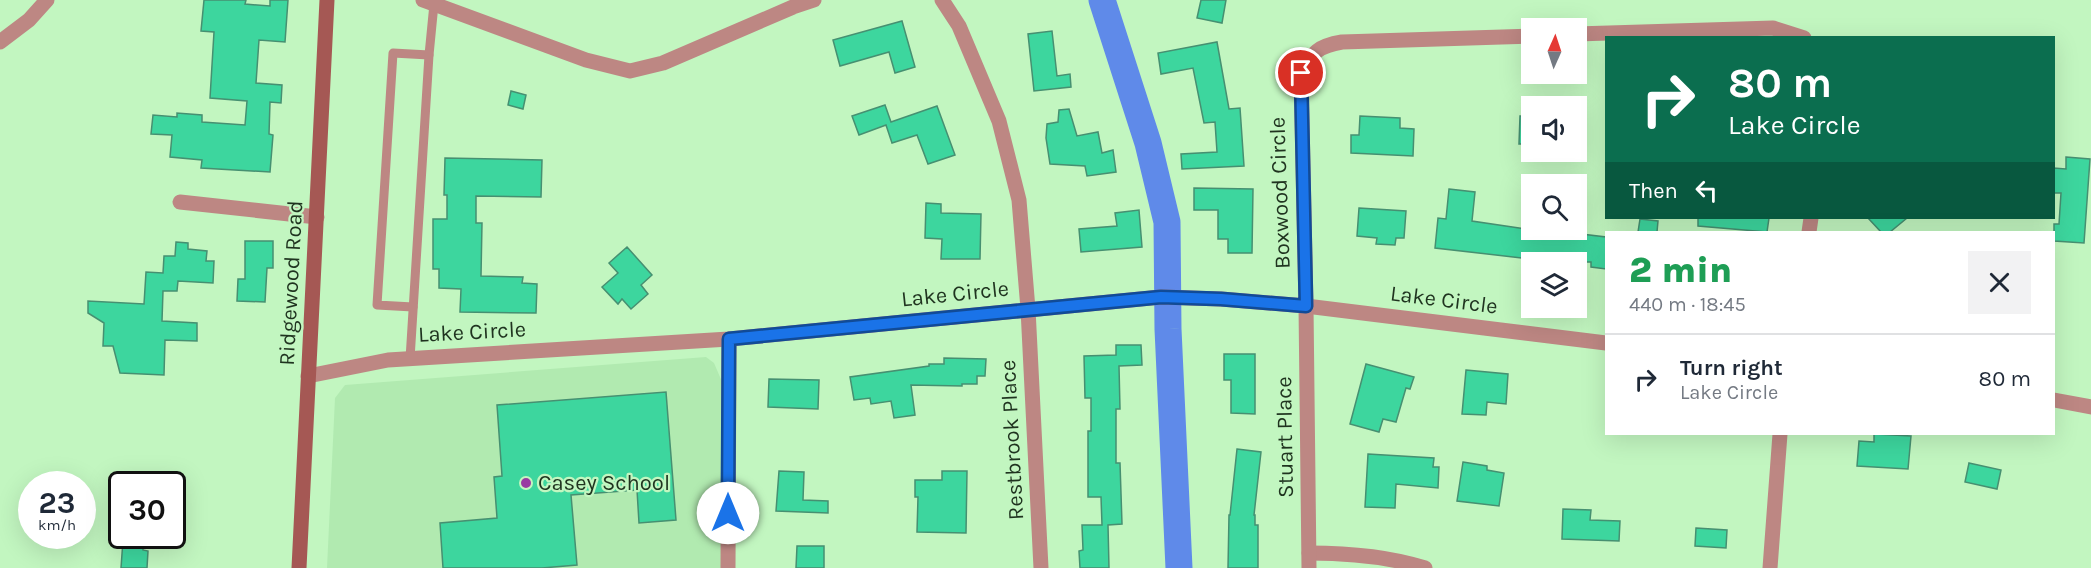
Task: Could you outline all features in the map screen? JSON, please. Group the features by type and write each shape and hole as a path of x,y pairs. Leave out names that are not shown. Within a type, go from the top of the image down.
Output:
{"street":[{"path":"0,42 28,20 47,0"},
{"name":"Ridgewood Road","path":"299,568 327,0"},
{"path":"429,2 586,60 630,71 663,63 814,0"},
{"name":"Restbrook Place","path":"942,0 959,26 999,121 1019,200 1028,309 1041,568"},
{"path":"1587,34 1773,28 1798,36"},
{"name":"Boxwood Circle","path":"1306,306 1301,73 1311,55 1324,45 1342,42 1521,36"},
{"path":"180,202 317,217"},
{"name":"Lake Circle","path":"308,376 388,360 729,339 1161,297 1306,306 1605,343"},
{"name":"Stuart Place","path":"1306,306 1309,560"},
{"path":"728,568 729,339"},
{"path":"2055,399 2091,406"},
{"path":"1770,568 1780,435"},
{"path":"1309,560 1354,553 1400,560 1425,568"}],"lane":[{"path":"410,359 429,55 429,2"},
{"path":"413,307 377,306 393,53 429,55"}],"shaded area":[{"name":"Casey School","path":"706,357 714,363 723,384 721,568 327,568 335,398 345,385"}],"building":[{"path":"204,0 246,0 245,4 270,6 270,0 288,0 285,42 259,40 256,83 282,85 281,103 270,102 269,134 273,135 270,172 201,168 202,160 170,157 172,135 151,134 153,115 177,117 177,113 202,115 202,122 245,125 247,101 210,98 214,32 201,31"},
{"path":"1201,0 1226,0 1222,23 1197,18"},
{"path":"902,21 915,67 895,73 889,52 840,66 833,40"},
{"path":"1052,31 1057,76 1070,74 1071,87 1034,91 1028,34"},
{"path":"1217,42 1229,109 1240,108 1244,166 1182,169 1181,154 1217,152 1215,122 1204,123 1193,68 1161,74 1158,53"},
{"path":"511,91 526,95 523,109 508,105"},
{"path":"885,105 891,122 937,106 955,155 928,164 917,135 892,143 886,125 859,135 852,116"},
{"path":"1069,109 1077,136 1098,132 1102,153 1113,150 1116,172 1087,176 1085,166 1050,164 1046,138 1047,124 1058,122 1059,110"},
{"path":"1360,116 1400,118 1400,128 1414,129 1413,156 1351,153 1351,135 1359,135"},
{"path":"1520,116 1521,116 1521,144 1519,144"},
{"path":"2066,157 2090,159 2084,243 2055,241 2054,224 2059,224 2061,193 2055,193 2055,168 2066,169"},
{"path":"445,158 542,160 541,197 476,196 476,223 482,223 481,276 523,277 522,283 537,284 536,313 460,312 461,289 439,288 439,269 433,269 433,219 447,219 447,195 444,195"},
{"path":"1194,188 1253,189 1252,253 1228,253 1228,239 1218,239 1218,210 1194,210"},
{"path":"1449,189 1475,192 1472,221 1521,228 1521,240 1587,240 1587,235 1605,237 1605,269 1591,267 1591,262 1587,262 1587,252 1521,252 1521,258 1435,248 1438,218 1446,219"},
{"path":"926,203 941,204 941,213 981,214 980,259 941,259 942,239 925,238"},
{"path":"1359,208 1406,211 1404,238 1396,238 1395,245 1376,244 1377,238 1357,236"},
{"path":"1139,210 1142,247 1081,252 1079,229 1117,226 1115,213"},
{"path":"1640,219 1658,221 1657,231 1638,231"},
{"path":"1698,219 1769,219 1767,231 1698,226"},
{"path":"1869,219 1906,219 1891,231 1880,231"},
{"path":"245,241 273,241 273,268 267,268 265,302 237,301 238,279 245,279"},
{"path":"176,242 188,243 188,249 207,251 206,261 214,261 213,283 178,281 177,291 163,291 162,321 197,323 197,341 165,340 164,375 120,373 113,346 103,346 104,323 88,313 88,301 144,304 146,272 163,273 164,256 175,256"},
{"path":"627,247 652,275 641,285 648,294 631,309 622,299 618,304 602,287 618,273 609,263"},
{"path":"1116,345 1141,345 1142,365 1119,366 1120,409 1116,409 1116,463 1120,463 1122,524 1108,525 1109,568 1080,568 1079,551 1083,550 1082,525 1102,525 1101,497 1088,497 1088,431 1091,431 1091,398 1085,398 1084,356 1116,355"},
{"path":"1224,354 1255,354 1255,414 1231,413 1231,380 1224,380"},
{"path":"944,358 986,359 985,376 977,376 977,384 962,384 962,386 911,385 915,415 894,418 891,401 871,404 870,398 854,400 850,377 929,366 929,364 944,364"},
{"path":"1366,364 1414,377 1410,389 1406,388 1396,422 1383,419 1379,432 1350,424"},
{"path":"1466,370 1508,374 1506,404 1487,402 1486,415 1462,414"},
{"path":"769,379 819,380 818,409 768,407"},
{"path":"666,392 676,520 639,523 637,490 571,495 577,565 542,568 443,568 440,523 497,518 494,477 502,476 497,405"},
{"path":"1874,435 1911,436 1908,469 1857,466 1859,441 1874,442"},
{"path":"1237,449 1261,452 1254,515 1255,525 1258,525 1258,568 1228,568 1229,515"},
{"path":"1368,454 1434,458 1433,467 1439,467 1438,488 1396,484 1395,508 1365,507"},
{"path":"1463,462 1487,466 1487,470 1504,473 1499,506 1457,501"},
{"path":"1969,463 2001,470 1997,489 1965,482"},
{"path":"779,471 804,472 803,500 828,501 828,513 776,511"},
{"path":"942,471 967,471 966,533 917,532 918,497 915,497 915,480 942,480"},
{"path":"1563,509 1591,510 1590,520 1620,521 1619,541 1562,539"},
{"path":"1696,528 1727,530 1726,548 1695,546"},
{"path":"797,546 824,546 824,568 796,568"},
{"path":"122,549 148,551 147,568 121,568"}],"waterway":[{"path":"1102,0 1148,143 1167,222 1168,329 1179,568"}],"place":[{"name":"Casey School","path":"526,483"}],"route":[{"path":"728,513 729,339 1161,297 1306,306 1301,73"}]}
